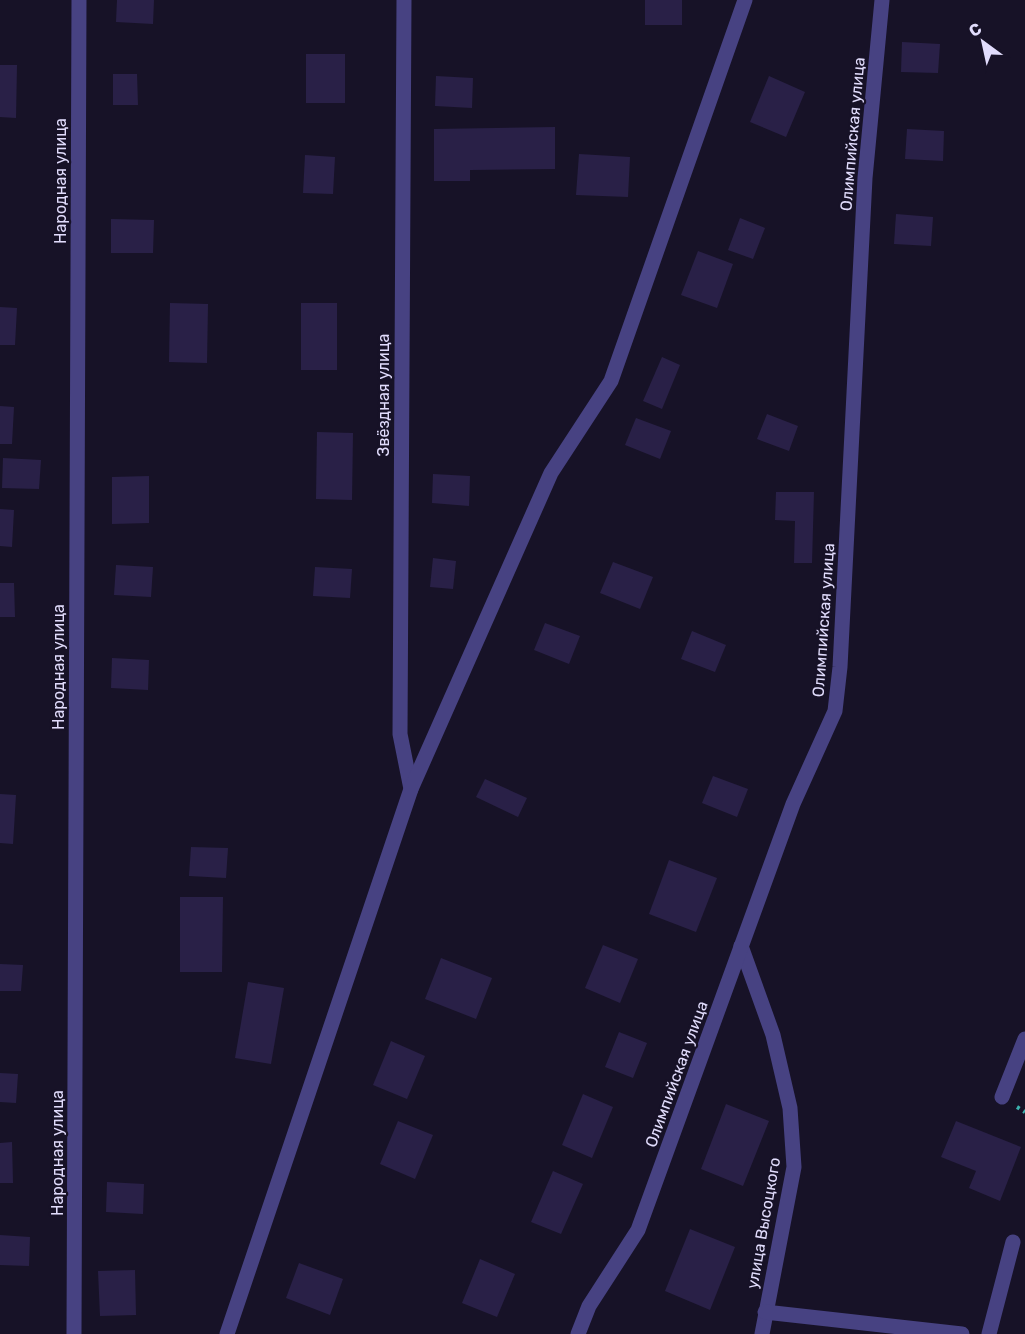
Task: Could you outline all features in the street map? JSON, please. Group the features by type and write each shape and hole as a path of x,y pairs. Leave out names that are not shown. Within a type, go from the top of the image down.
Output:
{"street":[{"name":"Народная улица","path":"74,1334 79,0"},
{"name":"Звёздная улица","path":"404,0 399,734 411,789"},
{"path":"227,1334 411,789 551,473 611,381 745,0"},
{"name":"Олимпийская улица","path":"578,1334 589,1306 638,1230 793,804 835,711 841,643 865,178 882,0"},
{"name":"улица Высоцкого","path":"741,946 773,1035 790,1108 794,1167 762,1334"},
{"path":"1002,1097 1025,1039"},
{"path":"989,1334 1013,1242"},
{"path":"765,1312 962,1334"}],"building":[{"path":"117,0 154,0 153,24 116,22"},
{"path":"645,0 682,0 682,25 645,25"},
{"path":"902,42 940,44 938,73 901,72"},
{"path":"306,54 345,54 345,103 306,103"},
{"path":"0,65 17,65 16,118 0,117"},
{"path":"113,74 137,74 138,105 113,105"},
{"path":"436,76 473,78 472,108 435,106"},
{"path":"769,76 805,92 786,137 750,122"},
{"path":"555,127 555,169 470,170 470,181 434,181 434,129"},
{"path":"907,129 944,131 943,161 905,159"},
{"path":"579,154 630,157 628,197 576,195"},
{"path":"305,155 335,157 333,194 303,193"},
{"path":"896,214 933,217 931,246 894,244"},
{"path":"740,218 765,228 753,259 728,250"},
{"path":"111,219 154,220 153,253 111,253"},
{"path":"698,251 733,264 717,308 681,295"},
{"path":"170,303 208,304 207,363 169,362"},
{"path":"301,303 337,303 337,370 301,370"},
{"path":"0,307 17,308 15,345 0,345"},
{"path":"662,357 680,365 662,409 643,401"},
{"path":"0,406 14,407 12,444 0,444"},
{"path":"767,414 798,426 789,451 757,439"},
{"path":"636,418 671,431 660,459 625,445"},
{"path":"317,432 353,433 352,500 316,499"},
{"path":"3,458 41,460 39,489 2,488"},
{"path":"433,474 470,476 469,506 432,503"},
{"path":"149,476 149,523 112,524 112,477"},
{"path":"776,492 814,492 812,563 794,563 795,521 775,520"},
{"path":"0,509 14,510 12,547 0,546"},
{"path":"433,558 456,561 453,589 430,587"},
{"path":"613,562 653,577 640,609 600,593"},
{"path":"116,565 153,567 151,597 114,595"},
{"path":"315,567 352,569 350,598 313,596"},
{"path":"0,583 14,583 15,617 0,617"},
{"path":"545,623 580,636 569,664 534,650"},
{"path":"692,631 726,645 715,672 681,659"},
{"path":"112,658 149,660 148,690 111,688"},
{"path":"713,776 748,789 737,817 702,803"},
{"path":"485,779 527,798 518,817 476,797"},
{"path":"0,794 16,795 13,844 0,843"},
{"path":"191,847 228,848 226,878 189,876"},
{"path":"669,860 717,878 696,932 649,914"},
{"path":"180,897 223,897 222,972 180,972"},
{"path":"603,945 638,959 620,1003 585,988"},
{"path":"441,958 492,978 476,1019 425,999"},
{"path":"0,964 23,965 21,991 0,991"},
{"path":"248,982 284,988 271,1064 235,1058"},
{"path":"619,1032 647,1043 633,1078 605,1067"},
{"path":"391,1041 425,1056 407,1099 373,1085"},
{"path":"0,1073 18,1074 16,1103 0,1102"},
{"path":"583,1094 613,1107 592,1158 562,1145"},
{"path":"726,1104 769,1121 743,1186 701,1169"},
{"path":"398,1121 433,1135 415,1179 380,1164"},
{"path":"956,1121 1021,1147 1000,1201 969,1188 976,1171 941,1157"},
{"path":"12,1142 13,1183 0,1183 0,1143"},
{"path":"553,1171 583,1184 561,1234 531,1222"},
{"path":"107,1182 144,1184 143,1214 106,1212"},
{"path":"690,1229 735,1247 710,1310 665,1291"},
{"path":"0,1235 30,1237 29,1266 0,1265"},
{"path":"480,1259 515,1274 497,1317 462,1303"},
{"path":"299,1263 343,1279 330,1315 286,1298"},
{"path":"135,1270 136,1315 100,1316 98,1271"}]}
